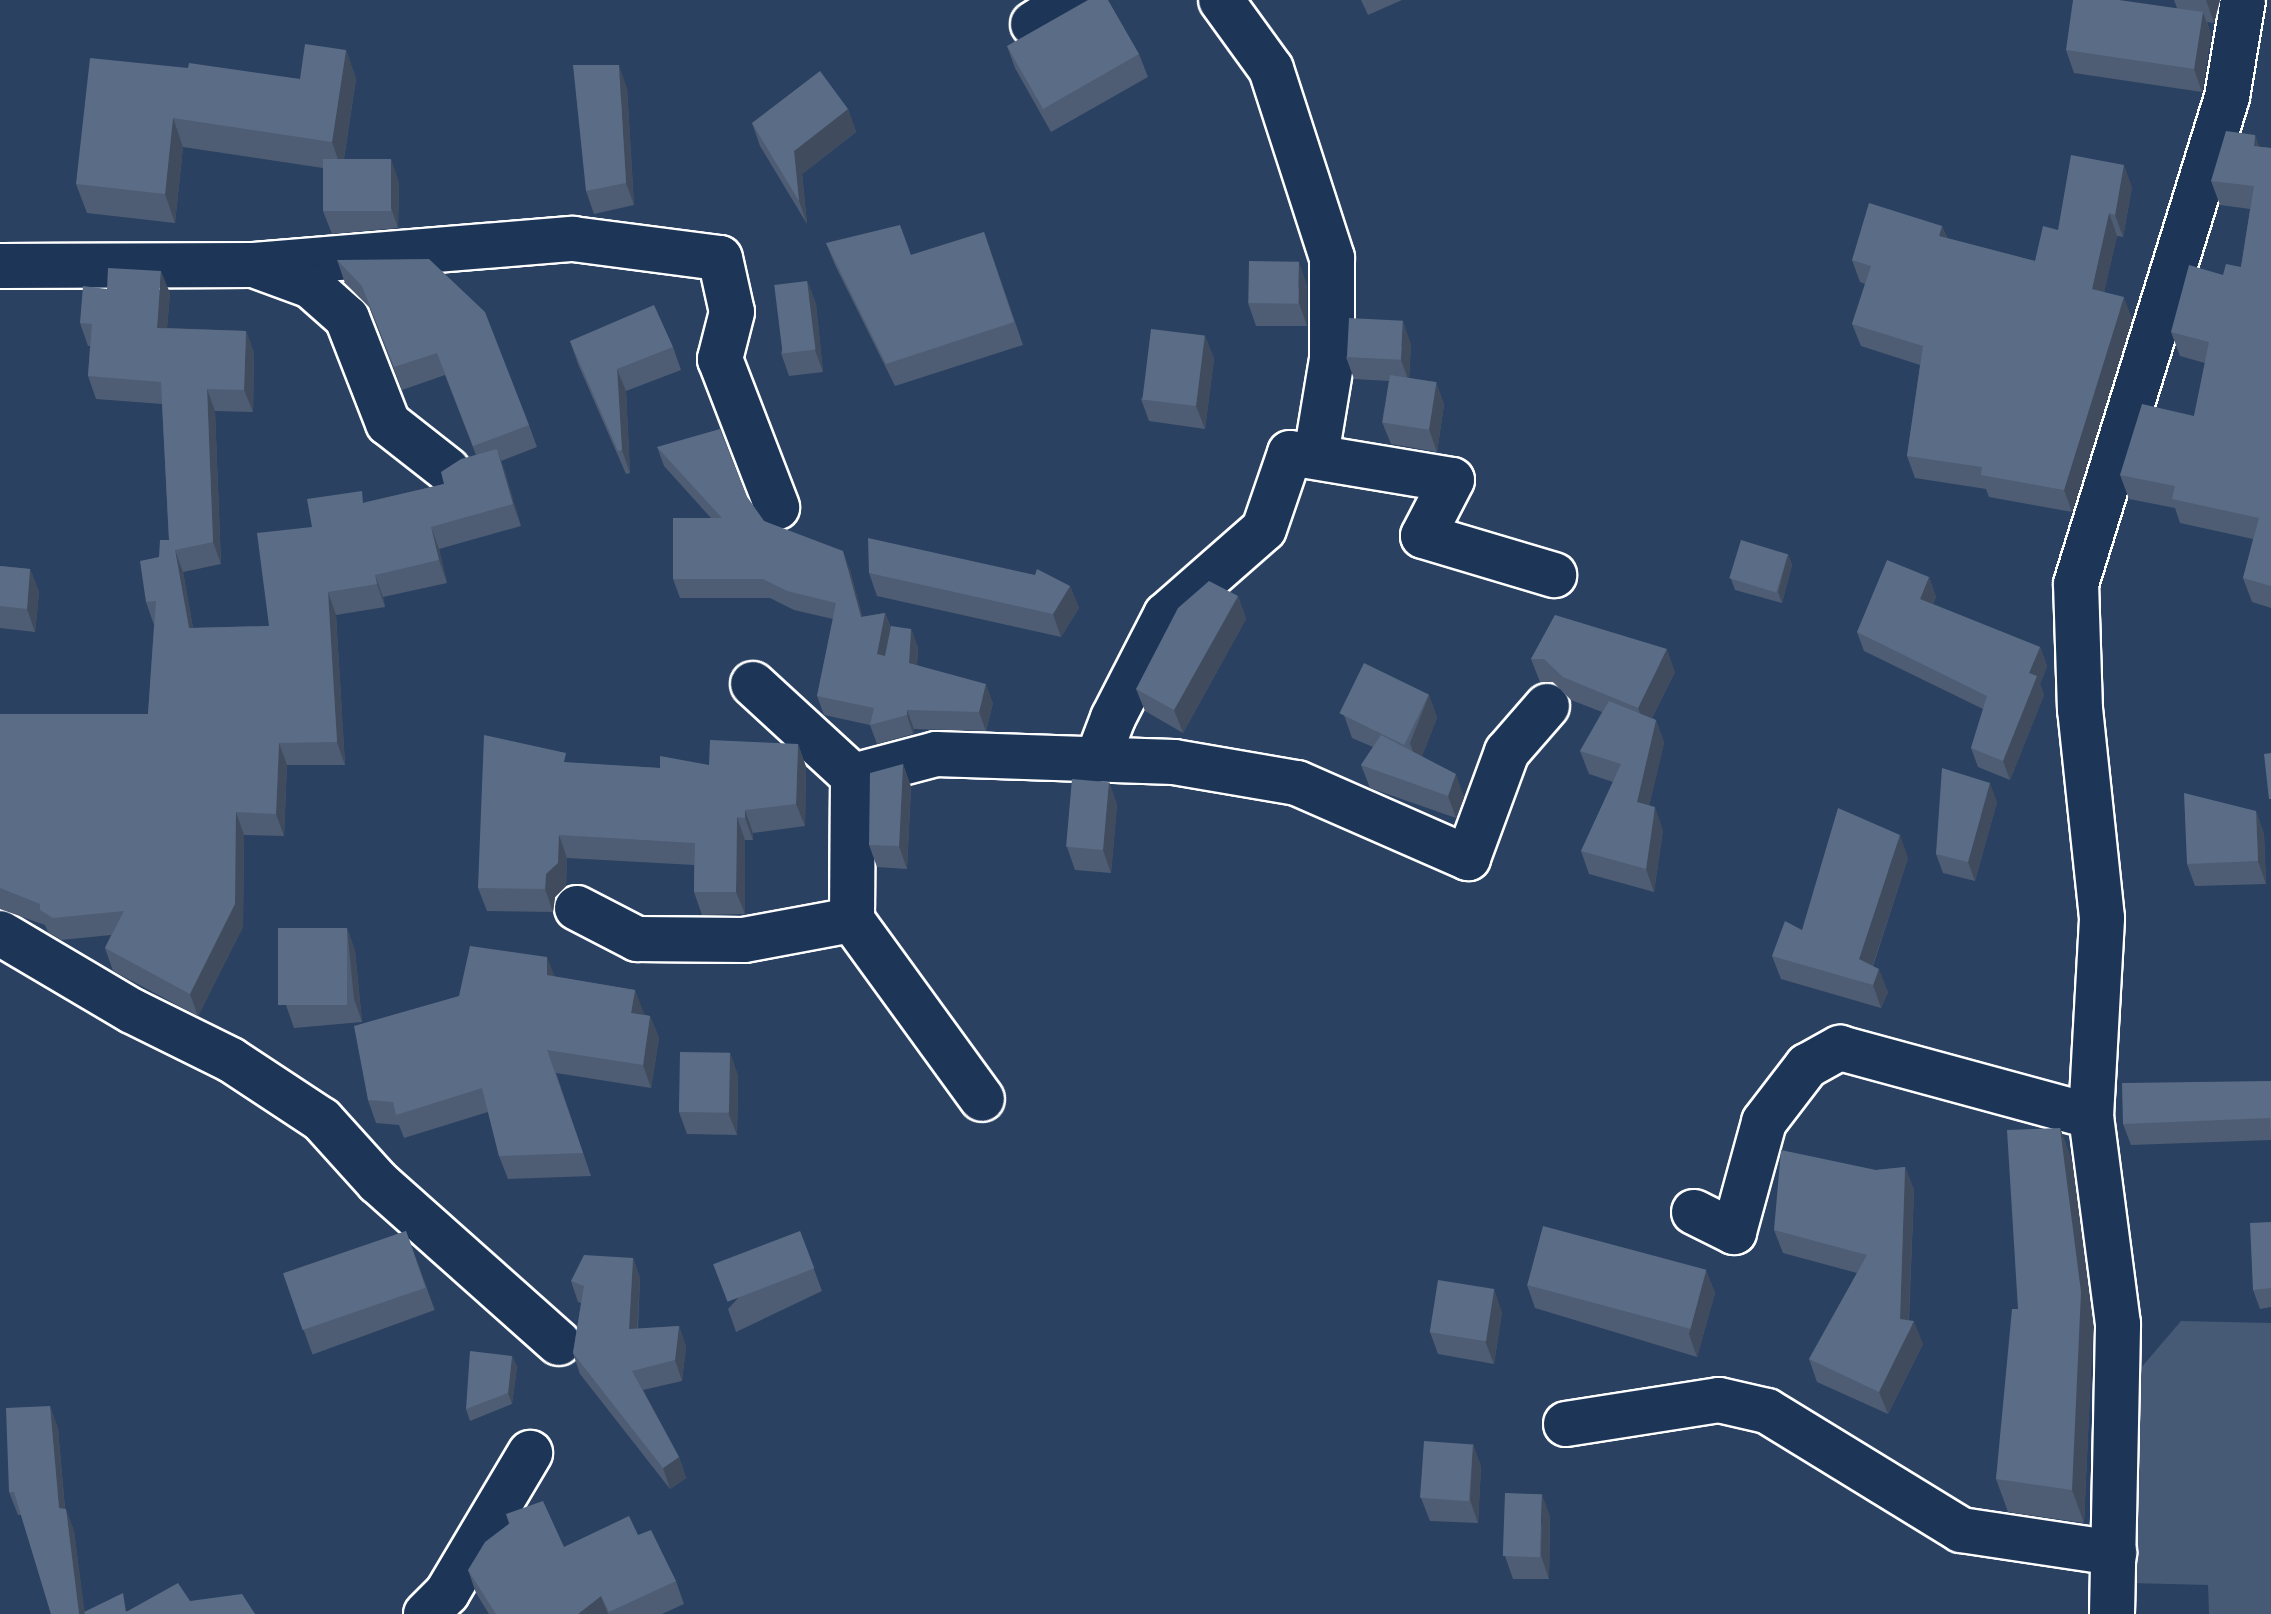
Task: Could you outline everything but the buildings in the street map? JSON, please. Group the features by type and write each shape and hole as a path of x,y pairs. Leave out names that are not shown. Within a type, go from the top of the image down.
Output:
{"street":[{"path":"1033,24 1071,0"},
{"path":"1221,0 1271,69 1332,258 1332,359 1316,456"},
{"path":"2112,1614 2118,1324 2091,1116 2102,918 2080,710 2076,584 2227,97 2243,0"},
{"path":"0,266 254,265 573,239 720,258 732,312 720,359 777,507"},
{"path":"254,265 311,286 347,318 388,423 448,470"},
{"path":"1097,760 1166,615 1264,529 1290,453 1452,480 1423,536 1554,575"},
{"path":"753,684 853,776 852,920 982,1099"},
{"path":"853,776 936,754 1174,762 1297,783 1468,858 1507,752 1547,706"},
{"path":"577,908 637,939 744,940 852,920"},
{"path":"0,933 132,1011 231,1060 322,1120 378,1182 559,1343"},
{"path":"1694,1212 1734,1232 1764,1122 1807,1066 1840,1048 2091,1116"},
{"path":"1566,1424 1719,1400 1767,1411 1961,1530 2114,1553"},
{"path":"426,1614 447,1593 530,1453"}],"shaded area":[{"path":"2181,1321 2271,1323 2271,1614 2209,1614 2208,1585 2129,1583 2134,1376"}]}
